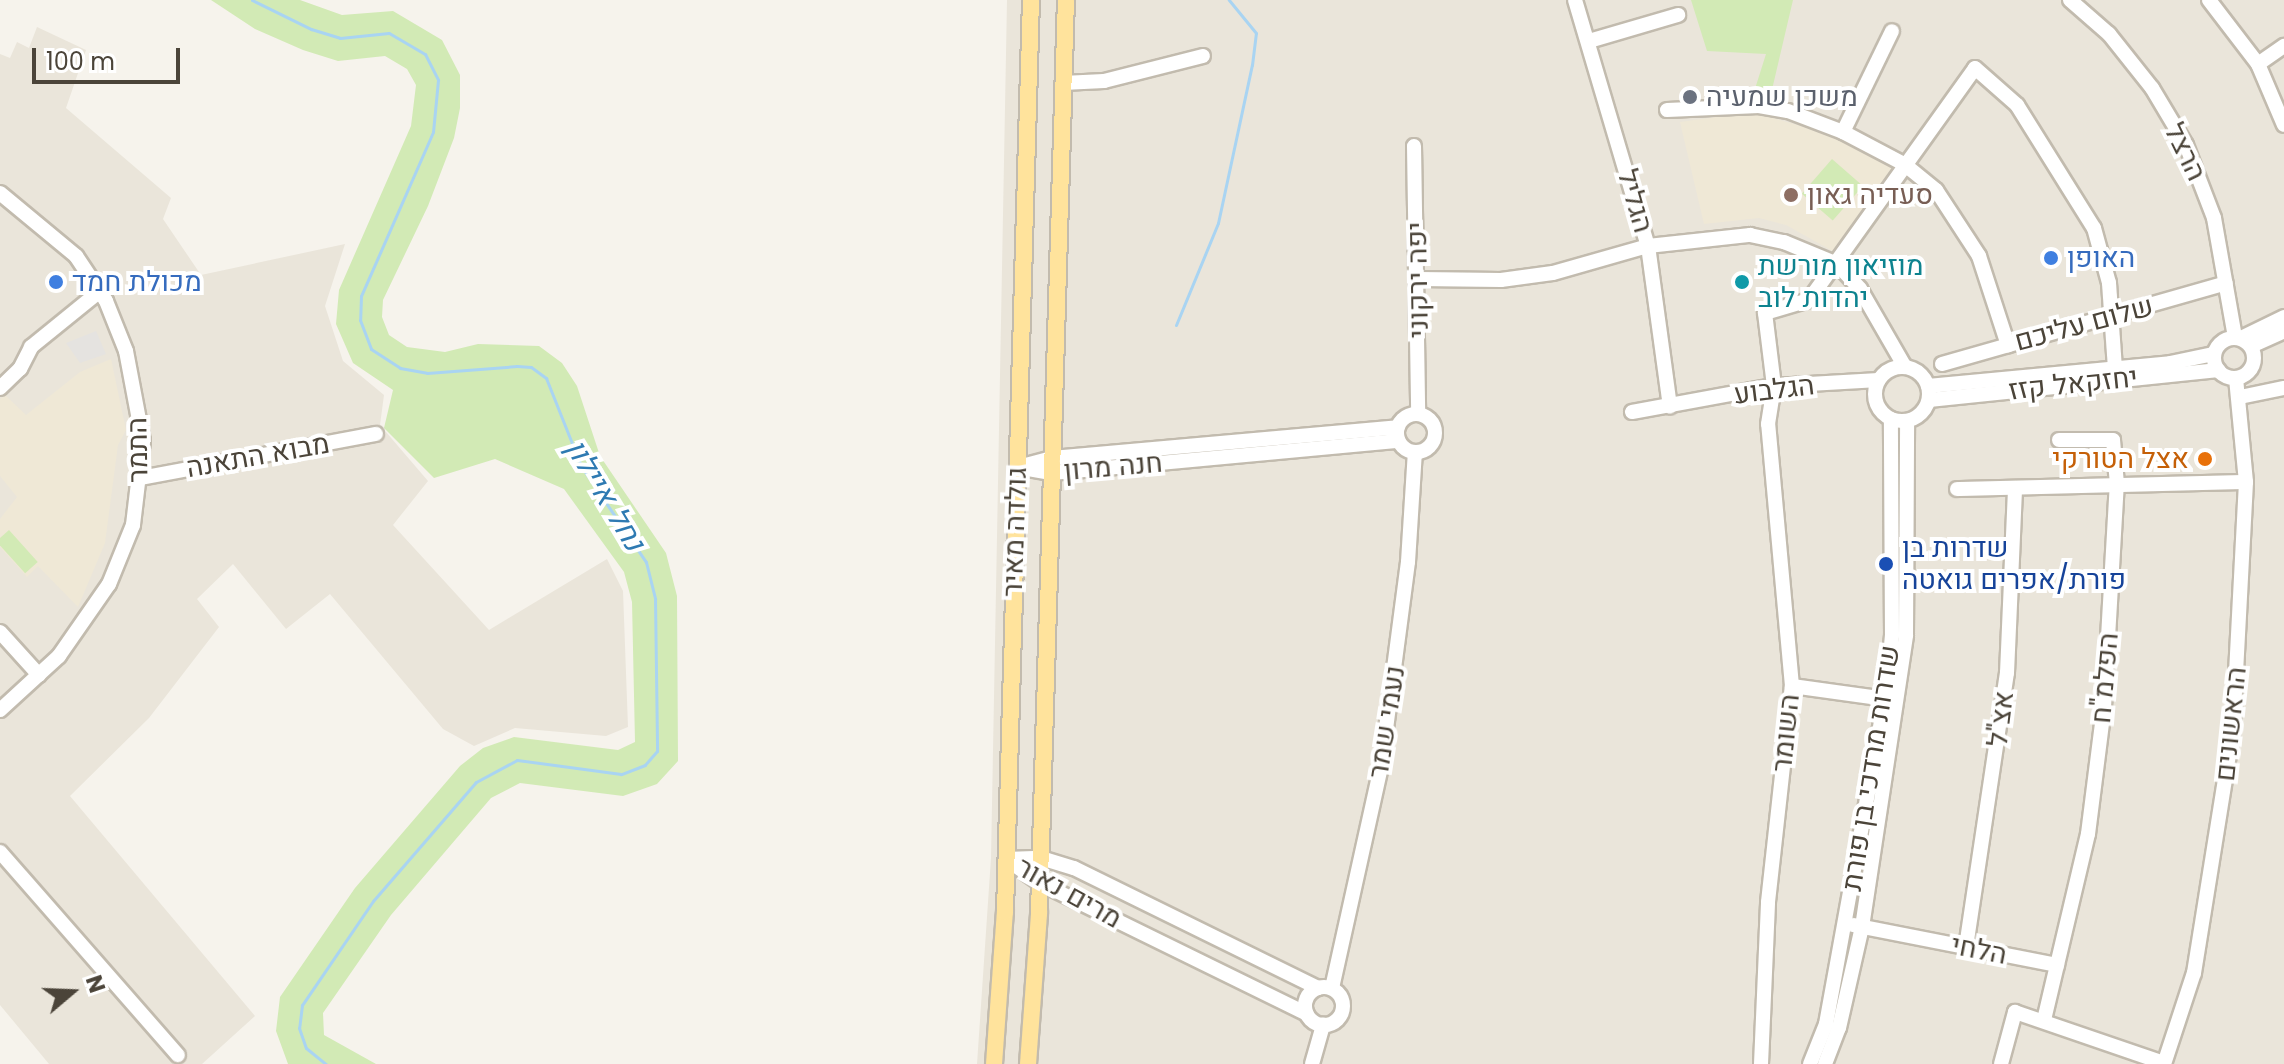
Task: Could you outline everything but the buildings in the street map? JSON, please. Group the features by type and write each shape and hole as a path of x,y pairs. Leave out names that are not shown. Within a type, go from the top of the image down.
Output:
{"main road":[{"name":"גולדה מאיר","path":"994,1064 1006,859 1031,0"},
{"name":"גולדה מאיר","path":"1028,1064 1041,858 1066,0"}],"street":[{"name":"הגליל","path":"1575,0 1648,246 1670,406"},
{"name":"הרצל","path":"2070,0 2109,34 2152,88 2186,145 2214,218 2226,283 2243,340"},
{"path":"2209,0 2258,64 2284,125"},
{"path":"1589,41 1678,15"},
{"path":"1843,132 1892,31"},
{"path":"2258,64 2284,46"},
{"path":"1063,83 1104,81 1203,56"},
{"path":"1774,386 1765,313 1809,300 1975,68 2017,105 2074,190 2094,228 2113,318 2115,368"},
{"path":"1667,110 1759,106 1843,132 1904,164 1936,190 1979,256 2008,345"},
{"name":"יפה ירקוני","path":"1414,146 1419,279 1418,414"},
{"name":"התמר","path":"0,193 57,237 100,291 133,379 143,441 133,525 109,584 78,634 0,710"},
{"path":"1419,279 1501,280 1553,273 1648,246 1750,235 1784,242 1837,264 1860,289 1905,367"},
{"name":"שלום עליכם","path":"1942,364 2113,318 2226,283"},
{"path":"0,388 20,369 31,347 100,291"},
{"path":"2243,340 2284,317"},
{"path":"2243,340 2253,366 2236,378 2218,370 2214,354 2219,344 2284,331"},
{"name":"יחזקאל קזז","path":"1928,393 2214,354"},
{"path":"1905,367 1919,373 1928,393 1921,414 1907,421 1891,419 1876,402 1879,380 1888,371 1905,367"},
{"name":"יחזקאל קזז","path":"1928,393 2218,370"},
{"name":"הראשונים","path":"2164,1064 2194,973 2233,730 2246,482 2236,378"},
{"name":"הגלבוע","path":"1632,412 1774,386 1879,380"},
{"name":"השומר","path":"1761,1064 1768,902 1792,686 1769,403 1774,386"},
{"path":"2240,397 2284,388"},
{"path":"1418,414 1431,420 1436,434 1429,447 1415,452 1399,434 1403,419 1418,414"},
{"name":"שדרות מרדכי בן פורת","path":"1810,1064 1826,1024 1886,699 1892,635 1891,419"},
{"name":"שדרות מרדכי בן פורת","path":"1825,1064 1839,1028 1862,927 1906,635 1907,421"},
{"name":"מבוא התאנה","path":"140,478 376,434"},
{"name":"חנה מרון","path":"1017,467 1399,434"},
{"name":"הפלמ\"ח","path":"2057,965 2088,834 2104,707 2117,484 2113,440 2059,440"},
{"name":"נעמי שמר","path":"1325,988 1381,767 1399,650 1415,452"},
{"path":"1957,489 2246,482"},
{"name":"אצ\"ל","path":"1966,947 2007,673 2015,488"},
{"path":"0,632 39,675"},
{"path":"1792,686 1886,699"},
{"path":"0,852 178,1055"},
{"name":"מרים נאור","path":"1006,859 1041,858 1074,868 1325,988"},
{"name":"מרים נאור","path":"1006,859 1040,883 1307,1014"},
{"name":"הלחי","path":"1846,923 2057,965"},
{"path":"2044,1020 2057,965"},
{"path":"1325,988 1344,1007 1337,1020 1323,1025 1307,1014 1307,997 1325,988"},
{"path":"2001,1064 2015,1012 2164,1064"},
{"path":"1312,1064 1323,1025"}],"shaded area":[{"path":"1007,0 2284,0 2284,1064 977,1064 991,858"},
{"path":"37,27 86,50 66,108 171,198 163,219 201,275 345,244 325,306 343,361 384,395 380,425 428,481 393,525 489,630 607,559 623,591 628,727 606,736 515,728 474,746 443,729 330,594 286,629 233,564 197,599 219,627 149,718 70,796 255,1016 202,1064 49,1064 0,1005 0,54 10,58 17,42 29,48"},
{"name":"סעדיה גאון","path":"1752,112 1839,137 1904,172 1838,254 1786,225 1759,218 1704,224 1680,122"},
{"path":"96,331 106,354 80,363 66,343"},
{"path":"111,359 126,430 118,445 105,543 78,607 38,566 27,577 0,547 0,519 17,497 0,476 0,399 5,395 26,415 80,372"}],"green space":[{"path":"211,0 300,0 342,15 393,11 442,40 460,75 460,108 454,138 428,206 383,300 382,317 389,335 407,347 445,352 478,344 539,346 562,363 577,386 600,456 666,553 677,596 678,761 657,784 623,796 520,783 491,798 391,915 323,1013 324,1035 376,1064 288,1064 276,1031 280,997 355,888 460,766 483,748 514,737 618,750 635,742 632,602 624,572 564,489 495,459 434,478 384,428 393,390 353,363 336,324 339,290 411,126 416,85 407,69 385,56 338,61 303,50 255,29"},
{"path":"1691,0 1793,0 1771,94 1754,92 1766,54 1707,51"},
{"path":"1832,159 1863,186 1833,221 1802,194"},
{"path":"9,530 38,562 25,573 0,545 0,538"}],"waterway":[{"name":"נחל איילון","path":"252,0 311,29 340,38 389,33 425,54 438,80 433,132 361,296 360,320 371,349 400,368 427,373 517,366 531,367 546,378 581,466 646,562 655,599 657,751 645,765 621,774 517,760 476,782 373,901 302,1005 299,1028 306,1048 326,1064"},
{"path":"1176,325 1218,223 1252,65 1256,33 1229,0"}],"place":[{"name":"משכן שמעיה","path":"1690,97"},
{"name":"סעדיה גאון","path":"1791,195"},
{"name":"האופן","path":"2051,258"},
{"name":"מכולת חמד","path":"56,282"},
{"name":"מוזיאון מורשת יהדות לוב","path":"1742,282"},
{"name":"אצל הטורקי","path":"2205,459"},
{"name":"שדרות בן פורת/אפרים גואטה","path":"1886,564"}]}
